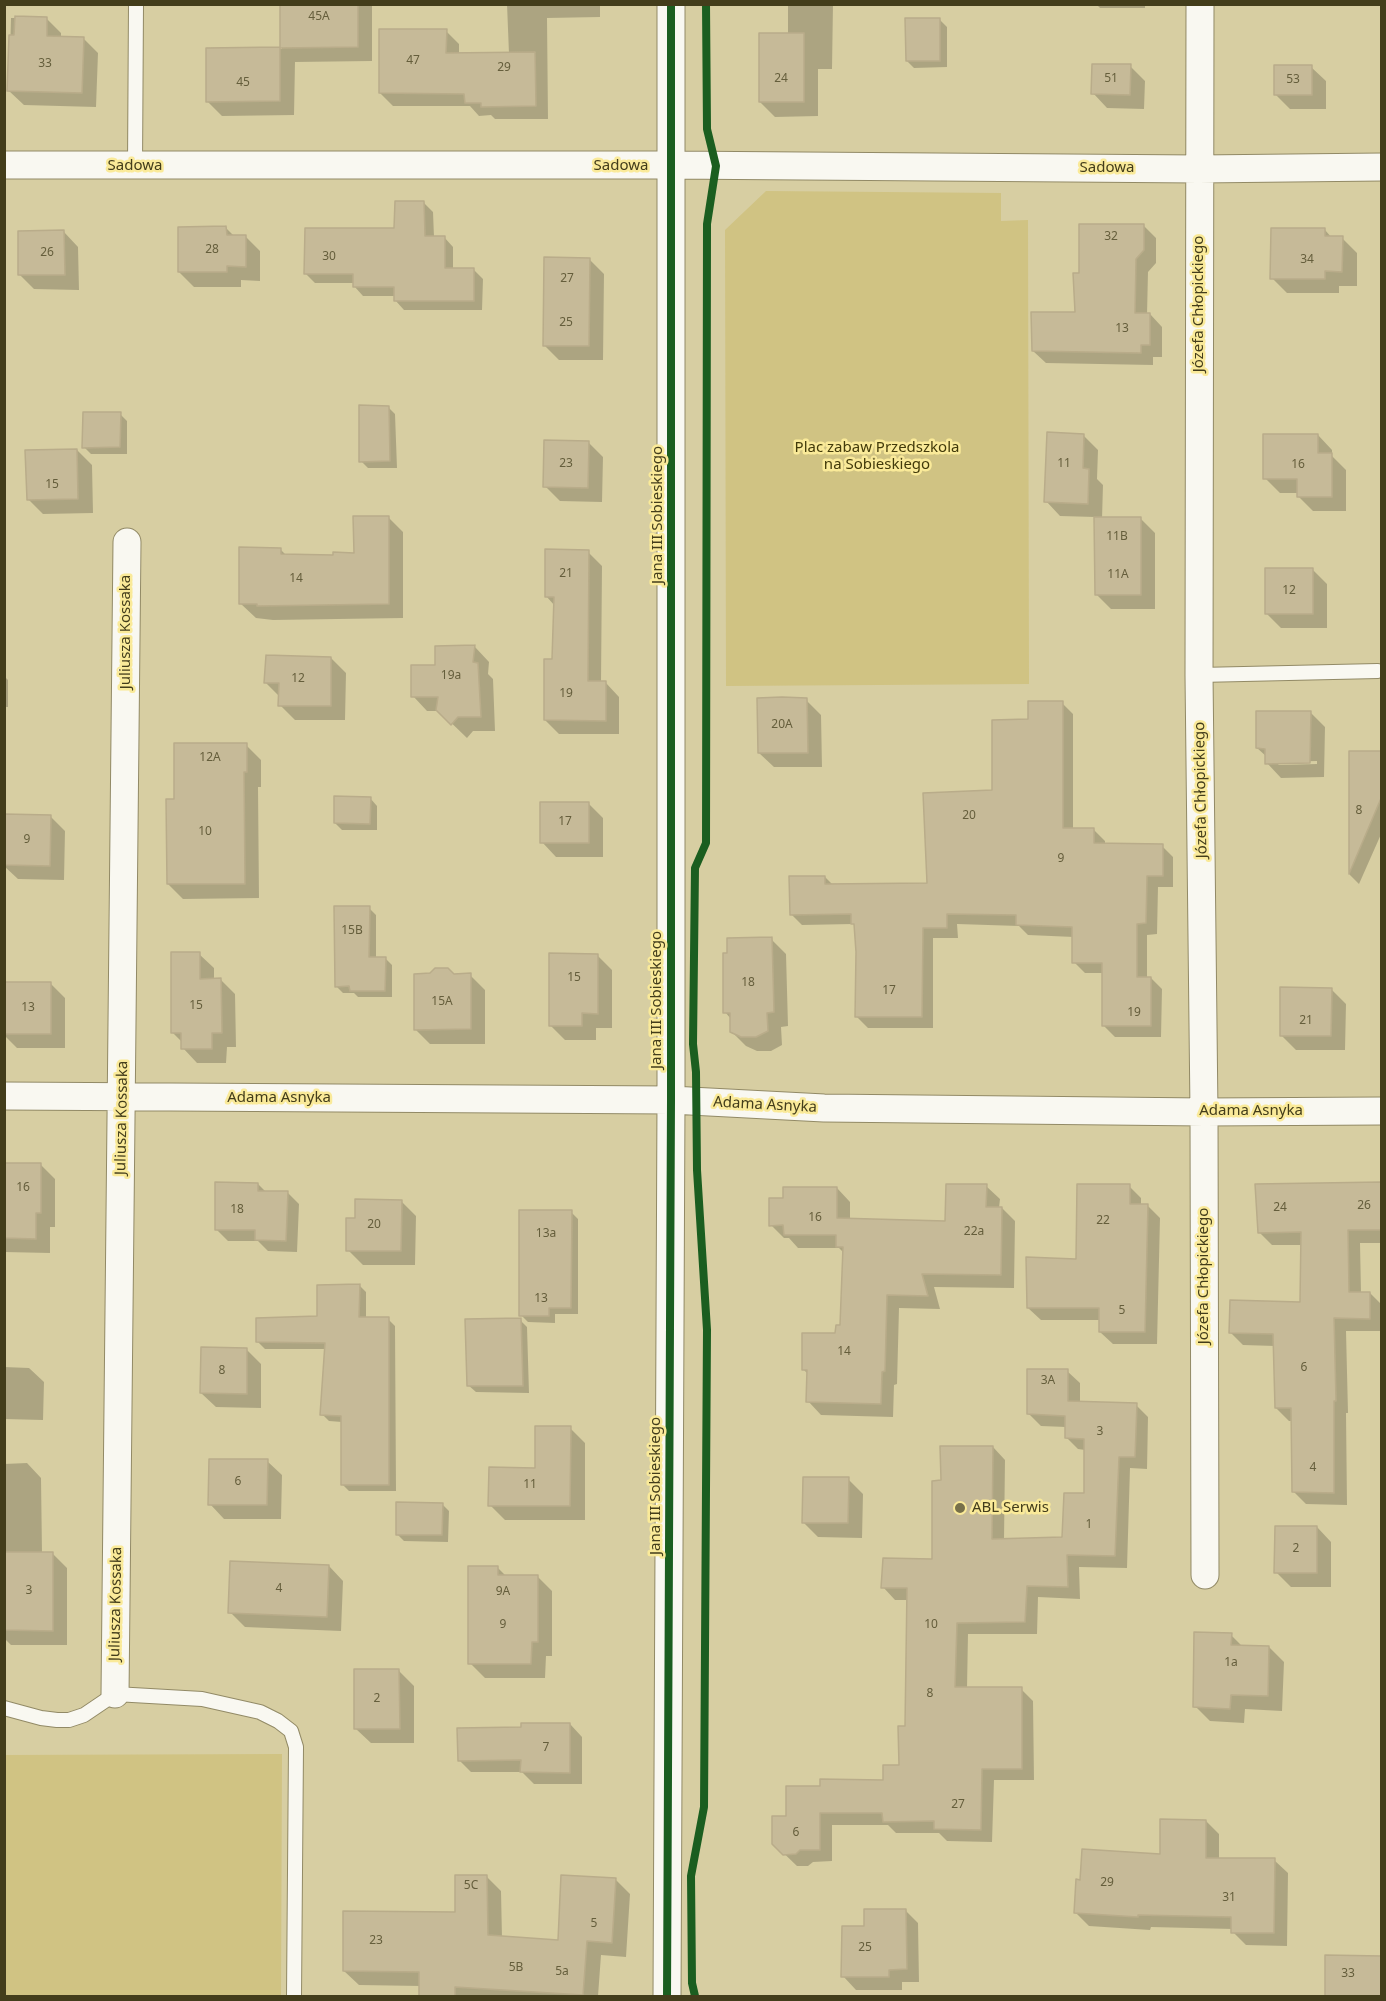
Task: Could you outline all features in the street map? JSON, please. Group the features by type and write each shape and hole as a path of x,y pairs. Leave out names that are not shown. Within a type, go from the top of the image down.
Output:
{"street":[{"name":"Jana III Sobieskiego","path":"668,1996 671,4"},
{"name":"Józefa Chłopickiego","path":"1200,4 1199,675 1204,1112 1205,1575"},
{"name":"Sadowa","path":"4,165 671,165 1199,169 1382,166"},
{"name":"Juliusza Kossaka","path":"115,1694 127,542"},
{"name":"Adama Asnyka","path":"4,1096 671,1100 824,1108 1204,1112 1382,1111"}],"lane":[{"path":"135,166 136,4"},
{"path":"1199,675 1378,671"},
{"path":"4,1708 41,1718 69,1720 84,1715 115,1694 202,1699 260,1712 291,1731 296,1747 294,1996"}],"green space":[{"name":"Plac zabaw Przedszkola na Sobieskiego","path":"766,191 1001,193 1001,221 1028,220 1029,684 726,686 725,230"},
{"path":"282,1754 281,1996 5,1996 5,1755"}],"building":[{"path":"280,4 358,4 358,47 280,48 280,101 206,102 206,48 280,47"},
{"path":"15,16 47,17 47,36 84,37 82,93 7,91 9,35 14,35"},
{"path":"905,18 940,18 940,61 906,61"},
{"path":"379,29 447,29 446,53 535,52 536,106 481,107 481,103 465,103 464,94 379,93"},
{"path":"759,33 804,33 804,102 759,102"},
{"path":"1092,64 1131,64 1130,95 1091,94"},
{"path":"1274,65 1312,65 1312,95 1274,95"},
{"path":"395,201 424,201 425,236 445,236 445,268 474,268 474,301 394,301 394,287 353,287 353,274 304,274 305,228 394,228"},
{"path":"1079,224 1144,224 1144,250 1136,259 1135,313 1150,313 1150,345 1141,345 1141,353 1032,351 1031,312 1075,312 1073,273 1079,273"},
{"path":"226,226 227,235 246,235 246,267 227,266 227,272 178,272 178,227"},
{"path":"1271,228 1325,228 1325,236 1343,236 1342,272 1325,271 1325,279 1270,279"},
{"path":"64,230 65,275 18,275 18,231"},
{"path":"544,257 590,258 589,346 543,346"},
{"path":"359,405 389,406 390,461 359,462"},
{"path":"83,412 121,412 120,447 82,448"},
{"path":"1047,432 1084,434 1083,468 1089,469 1088,504 1044,502"},
{"path":"1263,434 1318,434 1318,453 1332,453 1332,497 1297,497 1297,479 1263,479"},
{"path":"544,440 589,441 588,488 543,487"},
{"path":"77,449 78,499 27,500 25,450"},
{"path":"353,516 389,516 389,604 257,606 257,604 239,604 239,547 281,548 281,554 354,553"},
{"path":"1094,517 1141,517 1141,595 1095,595"},
{"path":"545,549 589,550 588,681 606,681 606,721 544,720 544,659 552,659 554,597 545,597"},
{"path":"1265,568 1313,568 1313,614 1265,614"},
{"path":"475,645 473,662 478,663 481,717 458,717 451,725 436,710 438,697 411,697 411,665 435,665 435,646"},
{"path":"266,655 331,657 331,706 278,706 279,683 264,683"},
{"path":"757,698 807,698 808,753 758,753"},
{"path":"1028,701 1063,701 1063,828 1094,828 1094,843 1163,844 1163,876 1147,876 1146,923 1137,924 1137,977 1151,977 1151,1026 1102,1026 1102,963 1072,963 1072,927 1016,925 1016,915 947,914 947,928 923,928 922,1017 855,1017 856,952 851,914 790,915 789,876 825,876 825,884 927,883 923,793 992,790 992,720 1028,719"},
{"path":"1256,711 1311,711 1310,763 1265,764 1265,749 1256,748"},
{"path":"174,743 247,743 247,772 244,772 245,884 167,884 166,799 174,799"},
{"path":"1349,751 1382,751 1382,796 1349,874"},
{"path":"334,796 371,797 370,824 334,823"},
{"path":"540,802 589,802 589,843 540,843"},
{"path":"4,814 51,815 50,866 4,865"},
{"path":"334,906 370,906 369,957 386,957 385,991 350,991 349,986 335,987"},
{"path":"772,937 774,1012 767,1013 768,1031 756,1037 741,1037 730,1032 730,1013 723,1013 723,953 727,953 727,938"},
{"path":"171,952 200,952 200,979 221,978 222,1033 212,1033 212,1049 181,1049 181,1033 171,1033"},
{"path":"549,953 598,954 598,1014 582,1013 582,1026 549,1026"},
{"path":"435,968 448,968 454,974 471,973 471,1029 414,1030 414,974 430,973"},
{"path":"4,982 51,982 51,1034 4,1034"},
{"path":"1280,987 1332,988 1331,1036 1280,1036"},
{"path":"4,1163 41,1163 41,1213 36,1213 36,1239 4,1238"},
{"path":"215,1182 258,1183 258,1191 288,1191 286,1241 255,1240 255,1230 215,1230"},
{"path":"1382,1182 1382,1230 1348,1230 1349,1292 1370,1292 1370,1319 1334,1318 1336,1401 1334,1401 1334,1493 1292,1492 1291,1408 1275,1408 1273,1334 1229,1333 1230,1300 1300,1302 1301,1232 1258,1233 1255,1184"},
{"path":"946,1184 987,1184 986,1207 1002,1207 1001,1275 922,1274 928,1296 887,1295 885,1371 882,1372 881,1404 806,1402 807,1370 802,1370 802,1333 835,1333 836,1325 840,1325 843,1247 836,1247 836,1235 784,1235 783,1225 769,1226 769,1198 783,1198 783,1187 837,1187 837,1218 945,1221"},
{"path":"1077,1184 1130,1184 1130,1204 1148,1204 1145,1332 1099,1332 1099,1308 1027,1308 1026,1257 1076,1259"},
{"path":"355,1199 402,1200 401,1251 346,1251 346,1218 355,1218"},
{"path":"519,1210 572,1210 571,1308 549,1308 549,1316 519,1316"},
{"path":"360,1284 359,1317 389,1317 389,1485 341,1485 341,1416 320,1415 325,1343 256,1342 256,1318 317,1316 317,1285"},
{"path":"521,1318 523,1386 467,1386 465,1319"},
{"path":"201,1347 247,1348 247,1394 200,1393"},
{"path":"1027,1369 1068,1369 1068,1401 1137,1403 1135,1457 1119,1457 1115,1556 1067,1555 1068,1587 1027,1586 1025,1622 957,1623 955,1687 1022,1687 1022,1769 982,1769 981,1830 934,1829 934,1821 883,1822 882,1813 820,1813 820,1850 800,1850 796,1854 783,1855 772,1844 772,1816 786,1816 786,1786 820,1786 820,1779 883,1780 883,1765 899,1765 898,1726 905,1726 907,1588 881,1588 883,1558 932,1559 932,1481 941,1480 940,1446 993,1446 992,1539 1062,1537 1064,1493 1084,1493 1084,1439 1065,1438 1065,1416 1027,1414"},
{"path":"535,1426 571,1426 570,1506 488,1506 489,1467 535,1468"},
{"path":"209,1459 268,1459 267,1505 208,1505"},
{"path":"803,1477 849,1477 848,1523 802,1523"},
{"path":"396,1502 443,1503 442,1535 396,1535"},
{"path":"1275,1526 1317,1526 1317,1573 1274,1573"},
{"path":"4,1552 53,1552 53,1631 4,1630"},
{"path":"230,1561 329,1565 327,1617 228,1613"},
{"path":"468,1566 498,1566 498,1575 538,1575 538,1642 532,1642 531,1664 468,1664"},
{"path":"1194,1632 1232,1633 1231,1645 1269,1646 1268,1696 1231,1695 1230,1709 1193,1707"},
{"path":"354,1669 399,1669 400,1729 354,1729"},
{"path":"521,1723 570,1723 570,1773 520,1772 521,1760 458,1761 457,1728 521,1727"},
{"path":"1160,1819 1206,1820 1206,1858 1275,1858 1274,1933 1231,1933 1231,1917 1138,1915 1138,1917 1074,1913 1076,1879 1080,1880 1082,1849 1160,1854"},
{"path":"455,1875 487,1875 488,1935 558,1940 561,1875 616,1878 612,1943 587,1941 583,1995 455,1987 455,1996 419,1996 419,1972 343,1971 343,1911 455,1912"},
{"path":"864,1909 906,1909 907,1969 889,1970 889,1977 841,1977 842,1926 864,1926"},
{"path":"1325,1955 1382,1956 1382,1996 1325,1996"}],"cycle path":[{"path":"667,1996 671,1100 671,4"},
{"path":"695,1996 692,1983 691,1876 704,1807 707,1330 697,1170 696,1072 693,1044 695,868 706,843 707,224 716,166 707,129 706,4"}],"place":[{"name":"ABL Serwis","path":"960,1508"}]}
